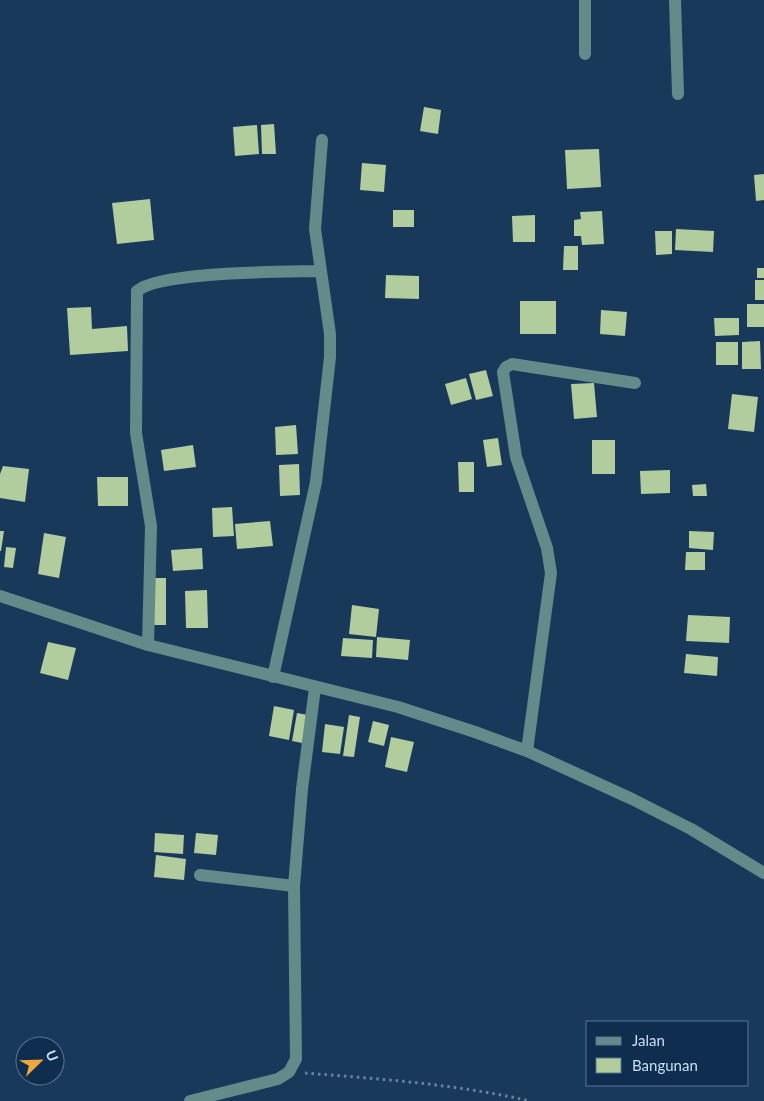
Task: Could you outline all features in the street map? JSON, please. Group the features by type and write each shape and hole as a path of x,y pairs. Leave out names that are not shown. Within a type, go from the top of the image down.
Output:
{"street":[{"path":"585,54 586,0"},
{"path":"675,0 678,94"},
{"path":"273,677 316,482 326,399 330,334 315,229 322,140"},
{"path":"148,645 151,526 136,434 137,291 150,284 185,278 320,271"},
{"path":"527,751 551,573 544,539 516,457 503,372 506,367 512,364 635,383"},
{"path":"0,596 148,645 315,688 398,707 527,751 632,799 691,829 764,873"},
{"path":"190,1101 278,1079 289,1072 296,1059 294,886 302,789 315,688"},
{"path":"200,875 294,886"}],"path":[{"path":"289,1072 424,1083 489,1092 530,1101"}],"building":[{"path":"424,107 441,110 438,134 420,131"},
{"path":"274,124 276,154 262,154 261,125"},
{"path":"257,125 259,154 235,156 233,127"},
{"path":"599,149 601,187 567,189 565,150"},
{"path":"362,163 386,165 384,192 360,190"},
{"path":"764,174 764,200 756,201 754,175"},
{"path":"150,199 154,240 117,244 112,203"},
{"path":"393,210 414,210 414,227 393,227"},
{"path":"602,211 604,244 582,245 581,236 574,236 574,220 581,219 580,212"},
{"path":"535,215 535,242 513,242 512,216"},
{"path":"676,229 714,231 713,252 675,250"},
{"path":"655,231 672,231 672,254 656,255"},
{"path":"564,246 578,246 578,270 563,270"},
{"path":"757,268 764,268 764,278 757,278"},
{"path":"386,275 419,276 419,299 385,298"},
{"path":"755,280 764,280 764,300 755,300"},
{"path":"520,301 556,301 556,334 520,334"},
{"path":"747,304 764,304 764,327 747,327"},
{"path":"91,307 92,329 127,326 128,351 70,355 67,308"},
{"path":"601,310 627,312 625,336 600,334"},
{"path":"714,318 739,318 739,335 715,336"},
{"path":"760,341 761,369 742,369 742,342"},
{"path":"716,342 738,342 738,365 716,365"},
{"path":"486,370 493,396 476,400 469,374"},
{"path":"466,378 472,399 451,405 445,384"},
{"path":"594,383 597,417 574,419 571,384"},
{"path":"732,394 758,397 754,432 728,429"},
{"path":"296,425 298,454 276,455 275,427"},
{"path":"498,438 502,465 487,467 483,440"},
{"path":"592,440 615,440 615,474 592,474"},
{"path":"193,445 196,467 164,471 161,450"},
{"path":"458,462 474,462 474,492 459,492"},
{"path":"299,464 300,495 280,496 279,465"},
{"path":"3,466 29,469 25,502 0,498 0,474"},
{"path":"670,470 670,493 641,494 640,471"},
{"path":"97,477 128,477 128,506 98,506"},
{"path":"706,484 707,496 693,496 692,485"},
{"path":"232,507 234,536 213,537 212,508"},
{"path":"270,521 273,546 237,549 235,524"},
{"path":"0,531 4,531 1,551 0,551"},
{"path":"689,531 714,532 713,550 689,548"},
{"path":"44,533 66,537 59,578 38,574"},
{"path":"6,547 16,548 13,568 4,567"},
{"path":"202,548 203,569 173,571 171,550"},
{"path":"686,552 705,552 705,570 685,570"},
{"path":"154,578 166,578 166,625 153,625"},
{"path":"207,590 208,628 186,628 185,591"},
{"path":"352,605 379,609 376,637 349,634"},
{"path":"688,615 730,617 729,643 686,641"},
{"path":"377,637 410,640 408,660 376,657"},
{"path":"343,638 373,640 372,658 341,656"},
{"path":"48,642 76,648 68,680 40,673"},
{"path":"686,654 718,657 717,676 684,673"},
{"path":"274,706 294,710 289,740 269,736"},
{"path":"297,713 308,715 302,743 292,741"},
{"path":"349,715 360,717 354,757 343,756"},
{"path":"373,721 389,725 384,746 368,742"},
{"path":"325,724 344,727 340,754 322,752"},
{"path":"391,737 414,742 407,772 385,767"},
{"path":"155,833 184,835 183,854 154,852"},
{"path":"196,833 218,835 216,855 194,853"},
{"path":"156,855 186,859 184,880 154,877"}]}
